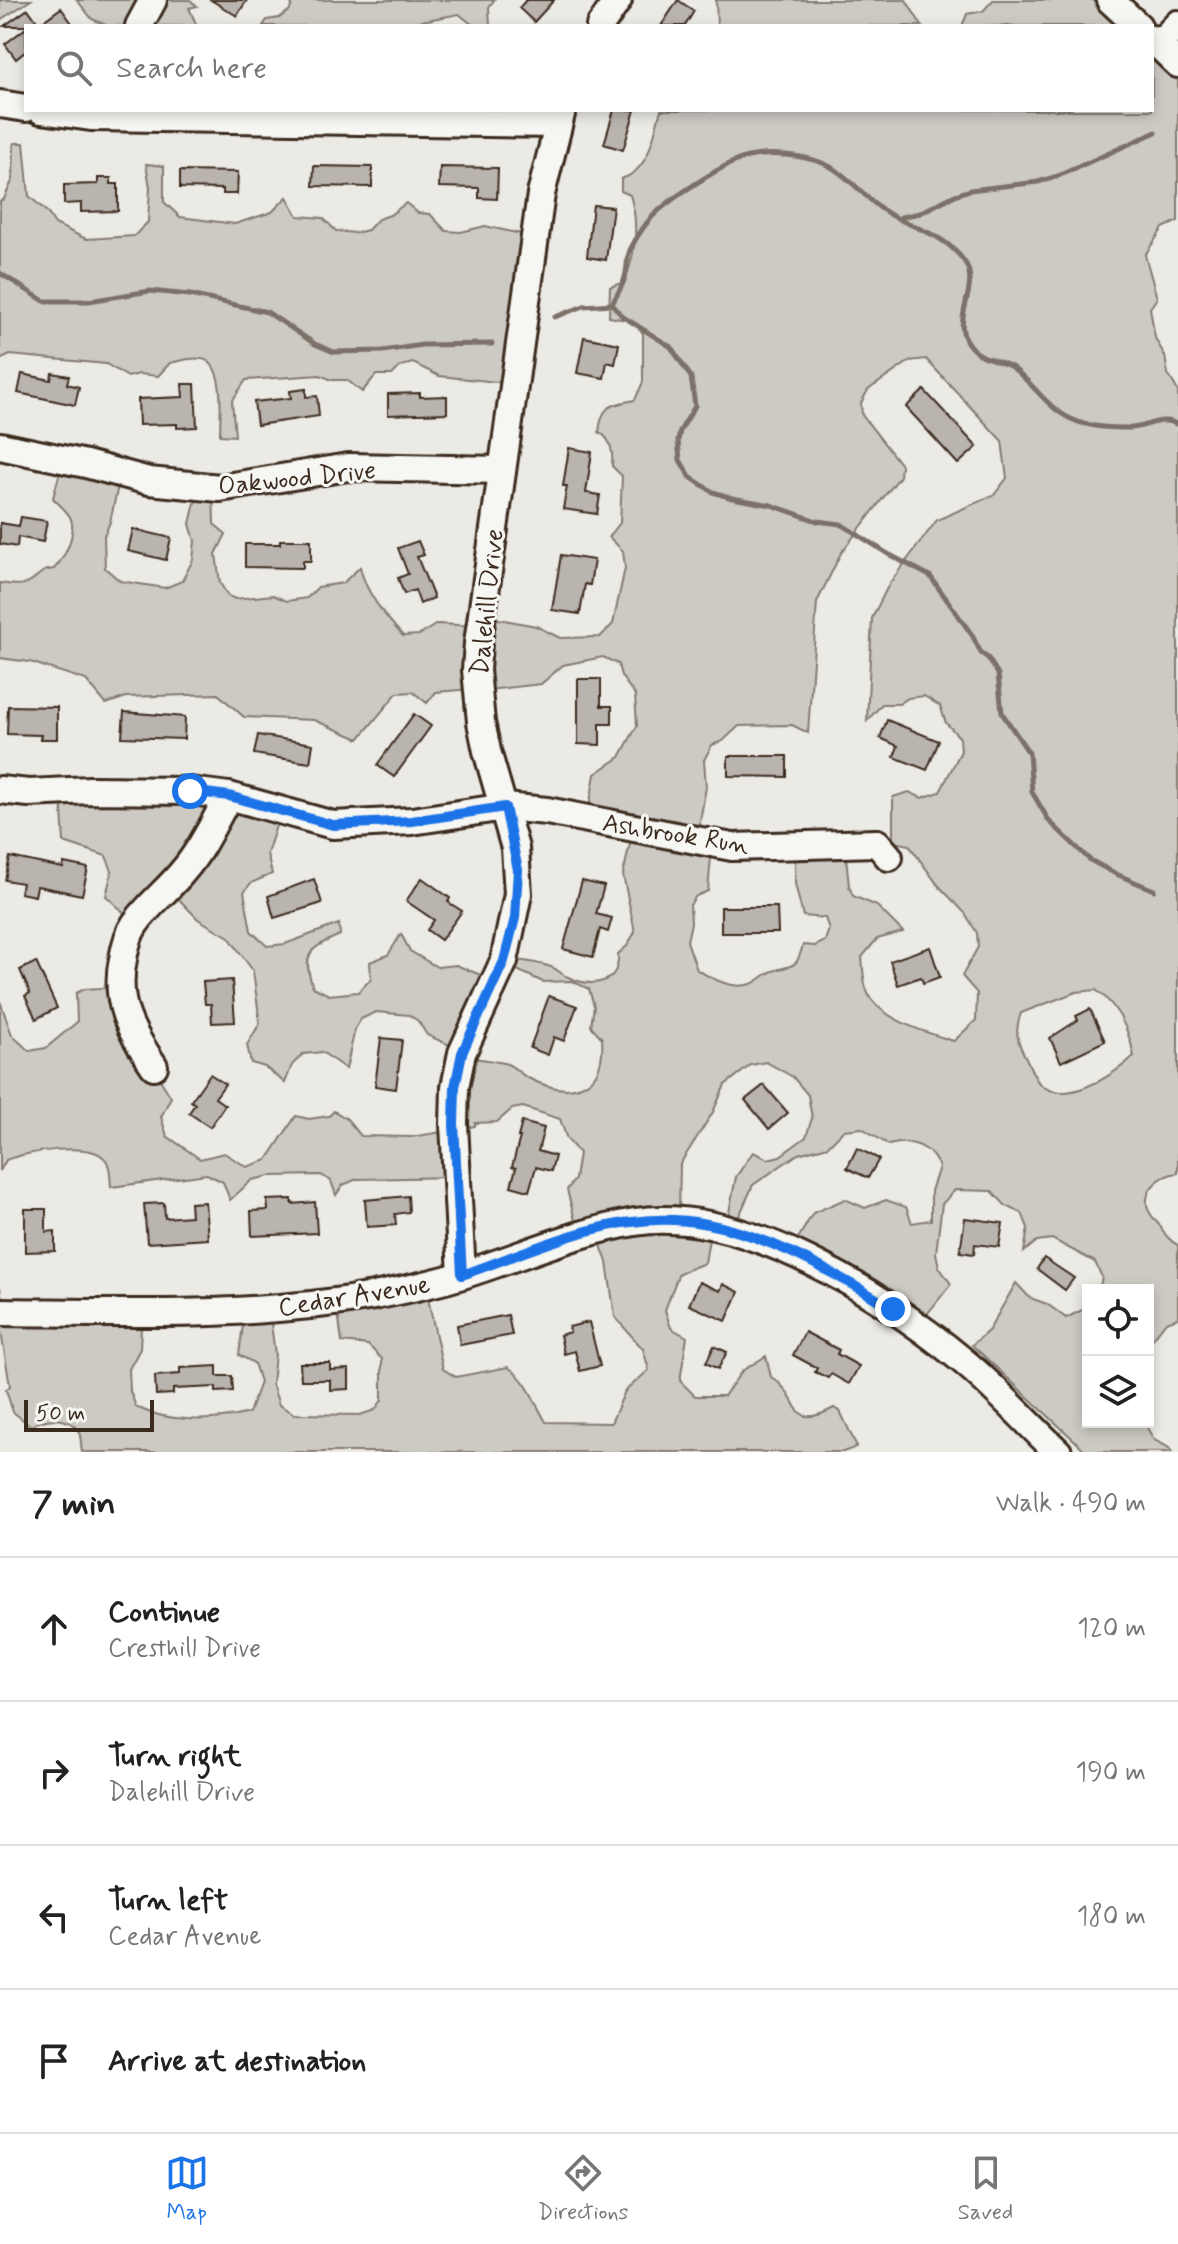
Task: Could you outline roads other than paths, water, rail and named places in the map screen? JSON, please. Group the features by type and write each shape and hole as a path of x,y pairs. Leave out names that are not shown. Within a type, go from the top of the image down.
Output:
{"street":[{"path":"140,24 153,0"},
{"path":"601,24 618,0"},
{"path":"1110,0 1136,24"},
{"path":"1178,24 1155,42 1178,64"},
{"path":"0,104 24,108"},
{"path":"67,112 560,117"},
{"name":"Dalehill Drive","path":"462,1275 455,1087 462,1053 504,961 515,918 518,870 505,807 487,751 476,670 541,194 560,117"},
{"name":"Oakwood Drive","path":"0,446 149,481 220,488 348,467 502,470"},
{"path":"0,790 29,793 171,790 229,796 333,825 412,821 505,807"},
{"path":"154,1066 123,1012 119,986 126,945 133,927 185,869 201,846 229,796"},
{"name":"Ashbrook Run","path":"505,807 547,811 732,847 877,843 889,857"},
{"name":"Cedar Avenue","path":"0,1312 228,1313 339,1301 462,1275 572,1237 640,1221 674,1220 736,1233 804,1259 844,1279 893,1309 965,1362 1058,1452"}],"waterway":[{"path":"901,217 920,213 970,190 1038,182 1058,176 1156,132"},
{"path":"555,317 584,306 612,304 624,280 629,251 643,228 659,210 697,183 748,157 775,155 803,158 829,166 883,210 935,236 955,251 969,272 970,283 963,318 966,341 979,354 1013,368 1058,411 1080,423 1099,427 1132,428 1166,421 1178,425"},
{"path":"0,273 44,301 89,301 150,291 190,295 267,312 315,344 334,352 383,351 422,345 492,344"},
{"path":"612,304 622,316 671,347 691,377 695,406 680,431 678,441 680,460 690,477 713,492 732,498 771,505 817,521 841,524 930,576 998,674 1002,713 1029,753 1032,792 1049,821 1090,860 1154,890"}]}
